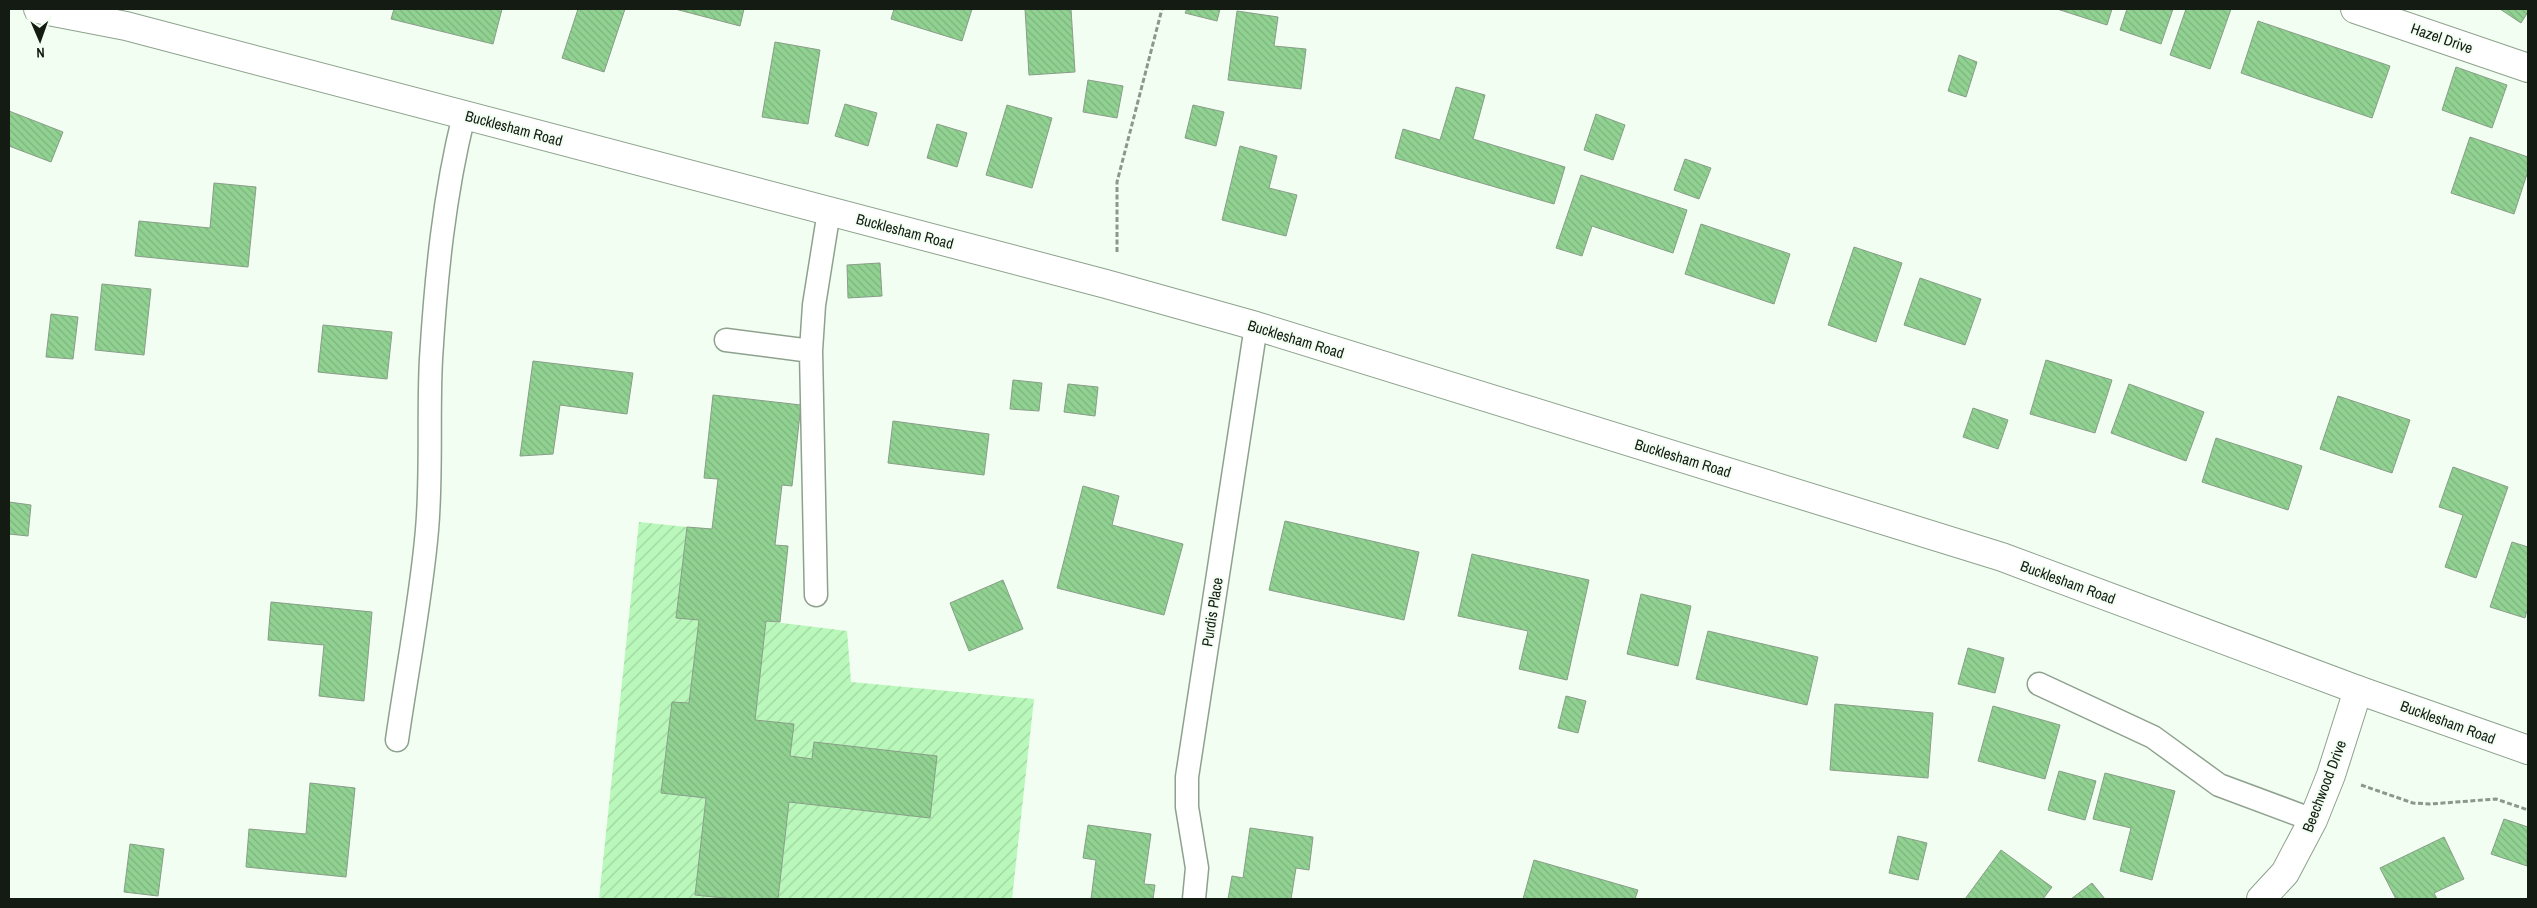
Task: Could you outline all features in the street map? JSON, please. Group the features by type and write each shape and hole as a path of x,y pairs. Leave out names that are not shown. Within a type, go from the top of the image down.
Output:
{"street":[{"name":"Bucklesham Road","path":"38,9 126,26 1106,284 1256,326 2002,557 2358,690 2528,750"},
{"name":"Hazel Drive","path":"2355,9 2528,68"},
{"name":"Beechwood Drive","path":"2261,899 2285,873 2314,820 2331,775 2358,690"}],"lane":[{"path":"397,740 427,531 431,454 431,361 437,275 450,172 464,115"},
{"path":"816,595 811,352 814,305 829,211"},
{"name":"Purdis Place","path":"1194,899 1198,868 1187,807 1187,777 1256,326"},
{"path":"726,340 811,352"},
{"path":"2039,684 2153,737 2219,785 2314,820"}],"path":[{"path":"1106,284 1118,252 1117,182 1162,9"},
{"path":"2331,775 2413,803 2430,804 2496,799 2528,810"}],"green space":[{"path":"639,522 687,527 676,617 699,620 689,703 672,702 661,793 706,798 695,895 733,899 599,899"},
{"path":"766,621 847,631 851,682 1034,699 1012,899 778,899 789,802 930,818 937,756 814,742 812,759 790,756 794,724 755,720"}],"building":[{"path":"394,9 502,9 493,44 391,19"},
{"path":"578,9 625,9 604,72 562,58"},
{"path":"675,9 744,9 740,26"},
{"path":"894,9 972,9 962,41 891,19"},
{"path":"1025,9 1071,9 1075,72 1029,75"},
{"path":"1187,9 1220,9 1217,21 1185,13"},
{"path":"2057,9 2112,9 2107,25"},
{"path":"2127,9 2173,9 2161,44 2120,30"},
{"path":"2186,9 2231,9 2210,69 2170,55"},
{"path":"2500,9 2528,9 2528,12 2521,23"},
{"path":"1237,11 1278,17 1274,46 1306,49 1301,89 1228,80"},
{"path":"2258,21 2390,66 2372,118 2241,73"},
{"path":"775,42 820,50 808,124 762,117"},
{"path":"1959,55 1977,62 1966,97 1948,91"},
{"path":"2456,67 2507,85 2492,128 2442,110"},
{"path":"1088,80 1123,86 1117,118 1083,112"},
{"path":"1456,87 1485,95 1473,139 1565,167 1554,204 1395,158 1403,129 1440,140"},
{"path":"845,104 877,113 868,146 835,136"},
{"path":"1007,105 1052,118 1032,188 986,175"},
{"path":"1193,105 1224,112 1216,146 1185,138"},
{"path":"9,111 63,132 51,162 9,146"},
{"path":"1596,114 1625,125 1613,160 1584,150"},
{"path":"937,124 967,133 957,167 927,158"},
{"path":"2470,137 2528,157 2528,171 2514,214 2451,193"},
{"path":"1240,146 1277,156 1269,188 1297,195 1286,236 1222,220"},
{"path":"1685,159 1711,168 1699,199 1674,190"},
{"path":"1581,175 1687,210 1673,253 1592,226 1582,256 1556,248"},
{"path":"214,183 256,187 248,267 135,256 139,221 210,228"},
{"path":"1701,224 1790,254 1774,304 1685,274"},
{"path":"1854,247 1902,263 1876,342 1828,325"},
{"path":"880,263 882,296 848,298 847,265"},
{"path":"1920,278 1981,299 1965,345 1904,325"},
{"path":"102,284 151,289 144,355 95,350"},
{"path":"51,314 78,317 73,359 46,357"},
{"path":"323,325 392,332 387,379 318,372"},
{"path":"2046,360 2112,380 2095,433 2030,414"},
{"path":"533,361 633,373 627,414 560,405 553,454 520,456"},
{"path":"1013,380 1042,383 1039,411 1010,409"},
{"path":"1068,384 1098,387 1095,416 1064,412"},
{"path":"2129,384 2204,412 2186,461 2111,433"},
{"path":"713,395 801,405 792,486 782,485 775,545 788,546 780,622 766,621 755,720 794,724 790,756 812,759 814,742 937,756 930,818 789,802 778,899 733,899 695,895 706,798 661,793 672,702 689,703 699,620 676,618 687,527 712,529 718,479 704,478"},
{"path":"2338,396 2410,420 2392,473 2320,449"},
{"path":"1973,408 2008,420 1998,449 1963,437"},
{"path":"893,421 989,434 984,475 888,463"},
{"path":"2216,438 2302,466 2288,510 2202,482"},
{"path":"2453,467 2508,487 2476,578 2445,567 2463,515 2439,507"},
{"path":"1083,486 1119,496 1112,525 1183,544 1164,615 1057,588"},
{"path":"9,502 31,505 28,536 9,534"},
{"path":"1285,521 1419,552 1404,620 1269,590"},
{"path":"2512,542 2528,547 2528,607 2525,618 2490,607"},
{"path":"1472,554 1589,580 1567,680 1519,669 1528,631 1458,616"},
{"path":"1003,580 1023,629 969,651 950,603"},
{"path":"1641,594 1691,606 1678,666 1627,654"},
{"path":"271,602 372,612 364,701 319,696 324,645 268,640"},
{"path":"1708,631 1818,657 1807,705 1696,679"},
{"path":"1968,648 2004,658 1995,693 1958,684"},
{"path":"1566,696 1586,701 1578,733 1558,728"},
{"path":"1835,704 1933,713 1928,778 1830,770"},
{"path":"1993,706 2060,725 2045,779 1978,761"},
{"path":"2059,771 2096,781 2085,820 2048,810"},
{"path":"2105,773 2175,791 2152,880 2120,871 2131,828 2093,819"},
{"path":"310,783 355,788 346,877 246,867 249,829 306,834"},
{"path":"2504,819 2528,827 2527,866 2491,854"},
{"path":"1088,825 1151,834 1144,884 1155,885 1153,899 1091,899 1096,860 1083,858"},
{"path":"1250,828 1313,837 1309,870 1296,868 1291,899 1228,899 1232,876 1243,878"},
{"path":"1898,836 1927,843 1918,880 1889,873"},
{"path":"2444,837 2464,879 2434,893 2437,899 2396,899 2380,868"},
{"path":"130,844 164,849 158,896 124,892"},
{"path":"2001,850 2052,887 2043,899 1965,899"},
{"path":"1534,860 1638,890 1635,899 1523,899"},
{"path":"2092,883 2105,899 2071,899"}]}
